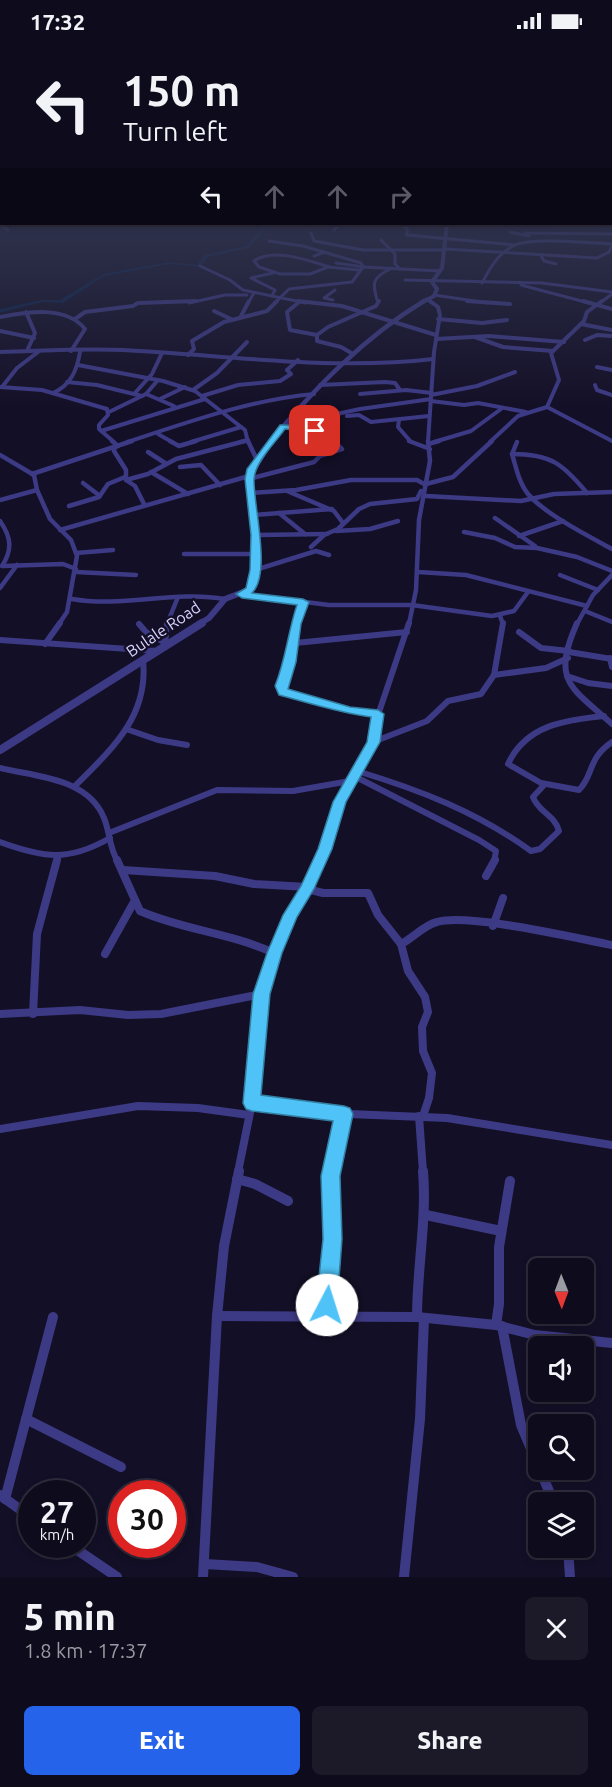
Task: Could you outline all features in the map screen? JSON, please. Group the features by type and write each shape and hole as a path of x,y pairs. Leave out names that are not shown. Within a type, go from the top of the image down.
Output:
{"street":[{"path":"203,268 230,280 239,289 253,294"},
{"path":"261,268 276,273 298,275 328,268"},
{"path":"350,268 440,271"},
{"path":"188,355 194,349 192,341 234,320 267,311 291,288 352,281 362,268"},
{"path":"299,302 287,312 290,330 318,335 328,327 363,314 379,303 374,286 378,275 392,268"},
{"path":"242,594 250,589 255,570 256,535 249,478 257,460 320,385 373,334 392,323 417,303 434,295 437,289 432,283 441,268"},
{"path":"482,283 490,268"},
{"path":"319,270 351,274"},
{"path":"272,296 275,290 251,278 276,273"},
{"path":"405,280 509,284 547,283 612,293"},
{"path":"509,284 612,309"},
{"path":"335,290 324,298 337,301 347,308"},
{"path":"548,408 557,392 560,380 560,371 551,353 581,324 586,313 612,293"},
{"path":"240,318 253,294"},
{"path":"75,319 84,312 132,306 138,303 189,303 225,295 253,294 347,308 436,337 564,342"},
{"path":"434,295 470,302 510,304"},
{"path":"293,1577 257,1567 204,1571 217,1316 224,1246 252,1103 261,994 274,953 290,915 307,888 325,849 339,802 374,742 378,714 407,632 418,572 418,520 430,460 429,416 438,320 438,308 426,299"},
{"path":"214,311 223,318 234,320"},
{"path":"26,312 34,332 34,338 27,351"},
{"path":"0,317 26,312 75,319 85,330 71,351"},
{"path":"438,320 482,323 507,320"},
{"path":"581,324 612,330"},
{"path":"0,331 34,338"},
{"path":"318,335 318,341 341,347 353,354"},
{"path":"585,340 599,335 612,336"},
{"path":"475,337 485,343 503,347 553,351"},
{"path":"193,390 217,373 247,342"},
{"path":"1,387 17,368 39,351"},
{"path":"0,352 162,353 341,364 391,364 433,359"},
{"path":"53,393 67,382 78,365 80,352"},
{"path":"134,394 148,379 162,353"},
{"path":"101,431 238,385 283,380 291,374 287,370 298,360"},
{"path":"78,365 158,380 193,390 242,427 250,449 257,460"},
{"path":"597,367 612,370"},
{"path":"284,426 360,409 431,397 477,386 515,372"},
{"path":"117,446 101,431 99,425 109,412 144,395 158,380"},
{"path":"67,382 97,385 144,395 174,406"},
{"path":"320,385 385,382 395,383 400,390"},
{"path":"595,385 597,391 612,395"},
{"path":"1,387 42,390 104,408 109,412"},
{"path":"160,399 185,387"},
{"path":"360,394 400,390 464,405 478,403 526,412 548,408 612,441"},
{"path":"33,474 224,412 281,397 314,394"},
{"path":"399,420 398,427 406,434 410,442 429,446 473,430 501,409"},
{"path":"252,493 287,491 352,480 417,480 425,484 453,477 508,423 526,412"},
{"path":"319,418 355,414 370,422 429,416"},
{"path":"60,530 144,504 314,462 321,455 342,449 335,441 311,429 284,426"},
{"path":"158,434 179,446 242,427"},
{"path":"69,506 100,496 108,484 151,472 165,464 248,440"},
{"path":"517,442 512,454 522,484 529,495 536,498 563,521 612,549"},
{"path":"117,446 114,451 126,471 126,478 135,486 144,504"},
{"path":"148,452 165,464"},
{"path":"512,454 546,455 569,472 586,493"},
{"path":"0,455 33,474 37,490 51,522 73,543 76,553 76,570 68,612 45,644"},
{"path":"180,466 201,465 220,485"},
{"path":"151,472 188,494"},
{"path":"83,483 100,496"},
{"path":"336,531 354,517 359,509 370,504 417,499 425,484"},
{"path":"0,500 37,490"},
{"path":"287,491 297,499 332,509 339,515 343,524"},
{"path":"426,496 472,500 612,492"},
{"path":"253,514 332,509"},
{"path":"279,513 305,534"},
{"path":"495,518 537,548"},
{"path":"0,521 11,538 12,546 2,567"},
{"path":"256,535 327,534 336,531 367,530 398,521"},
{"path":"519,536 563,521"},
{"path":"464,532 495,538 515,548 537,548 577,557 612,571"},
{"path":"311,548 327,534"},
{"path":"76,553 113,550"},
{"path":"255,570 316,551 329,555"},
{"path":"184,555 255,554"},
{"path":"2,567 63,564 76,570 136,575"},
{"path":"0,588 17,565"},
{"path":"418,572 455,573 586,608 612,622"},
{"path":"560,575 597,590"},
{"path":"612,575 597,590 575,628 567,673 573,690 612,724"},
{"path":"242,594 335,606 412,605 500,616 514,611 528,592"},
{"name":"Bulale Road","path":"0,750 209,618 225,599 242,594"},
{"path":"72,599 91,603 210,596 225,599"},
{"path":"139,624 146,632 165,644 167,623 178,597"},
{"path":"303,602 296,624 295,643 281,686 283,692 306,696 348,710 378,714"},
{"path":"374,742 427,721 448,701 481,694 494,675 494,662 503,624 500,616"},
{"path":"295,643 407,632"},
{"path":"519,632 541,648 569,654 611,657 612,667"},
{"path":"0,640 157,651"},
{"path":"546,668 569,654"},
{"path":"75,786 110,751 126,729 145,687 143,660"},
{"path":"494,675 546,668 567,673 588,683 612,686"},
{"path":"603,716 558,723 530,732 521,740 508,764 545,784 575,790 583,788 592,761 612,742"},
{"path":"126,729 158,740 187,746"},
{"path":"0,768 75,786 95,800 110,835 113,854 123,870 134,902 149,916 248,940 274,953"},
{"path":"0,842 23,851 57,857 81,854 110,835 217,790 293,791 354,776 428,792 499,827 531,851 540,849 559,831 557,821 534,803 532,798 534,792 545,784"},
{"path":"354,776 381,794 456,828 496,851 497,856 486,876"},
{"path":"33,1014 32,966 37,926 57,857"},
{"path":"123,870 215,876 254,884 307,888 323,893 368,893 378,915 401,944 408,971 422,988 428,1008 422,1027 423,1051 432,1073 429,1098 421,1116 426,1215 417,1286 420,1317 420,1419 404,1577"},
{"path":"493,926 498,918 502,898"},
{"path":"105,954 134,902"},
{"path":"401,944 439,921 493,926 612,945"},
{"path":"0,1014 80,1010 128,1015 161,1014 261,994"},
{"path":"252,1103 344,1114 421,1116 612,1145"},
{"path":"0,1129 138,1106 198,1108 249,1115"},
{"path":"326,1317 332,1239 330,1176 344,1114"},
{"path":"237,1179 255,1184 288,1201"},
{"path":"510,1181 501,1230 498,1273 499,1326 521,1425 549,1492"},
{"path":"426,1215 501,1230"},
{"path":"217,1316 420,1317 499,1326 546,1337 612,1343"},
{"path":"18,1508 3,1497 53,1317"},
{"path":"26,1419 121,1467"},
{"path":"89,1558 117,1577"},
{"path":"569,1558 570,1577"}],"waterway":[{"path":"0,311 42,301 61,302 103,275 144,268"}],"route":[{"path":"315,431 304,427 283,426 252,469 249,479 256,535 255,570 250,589 242,594 303,602 296,624 291,662 281,686 283,692 306,696 321,703 348,710 378,714 374,742 339,802 325,849 307,889 290,915 274,953 261,994 252,1103 344,1114 330,1176 333,1205 327,1305"}]}
